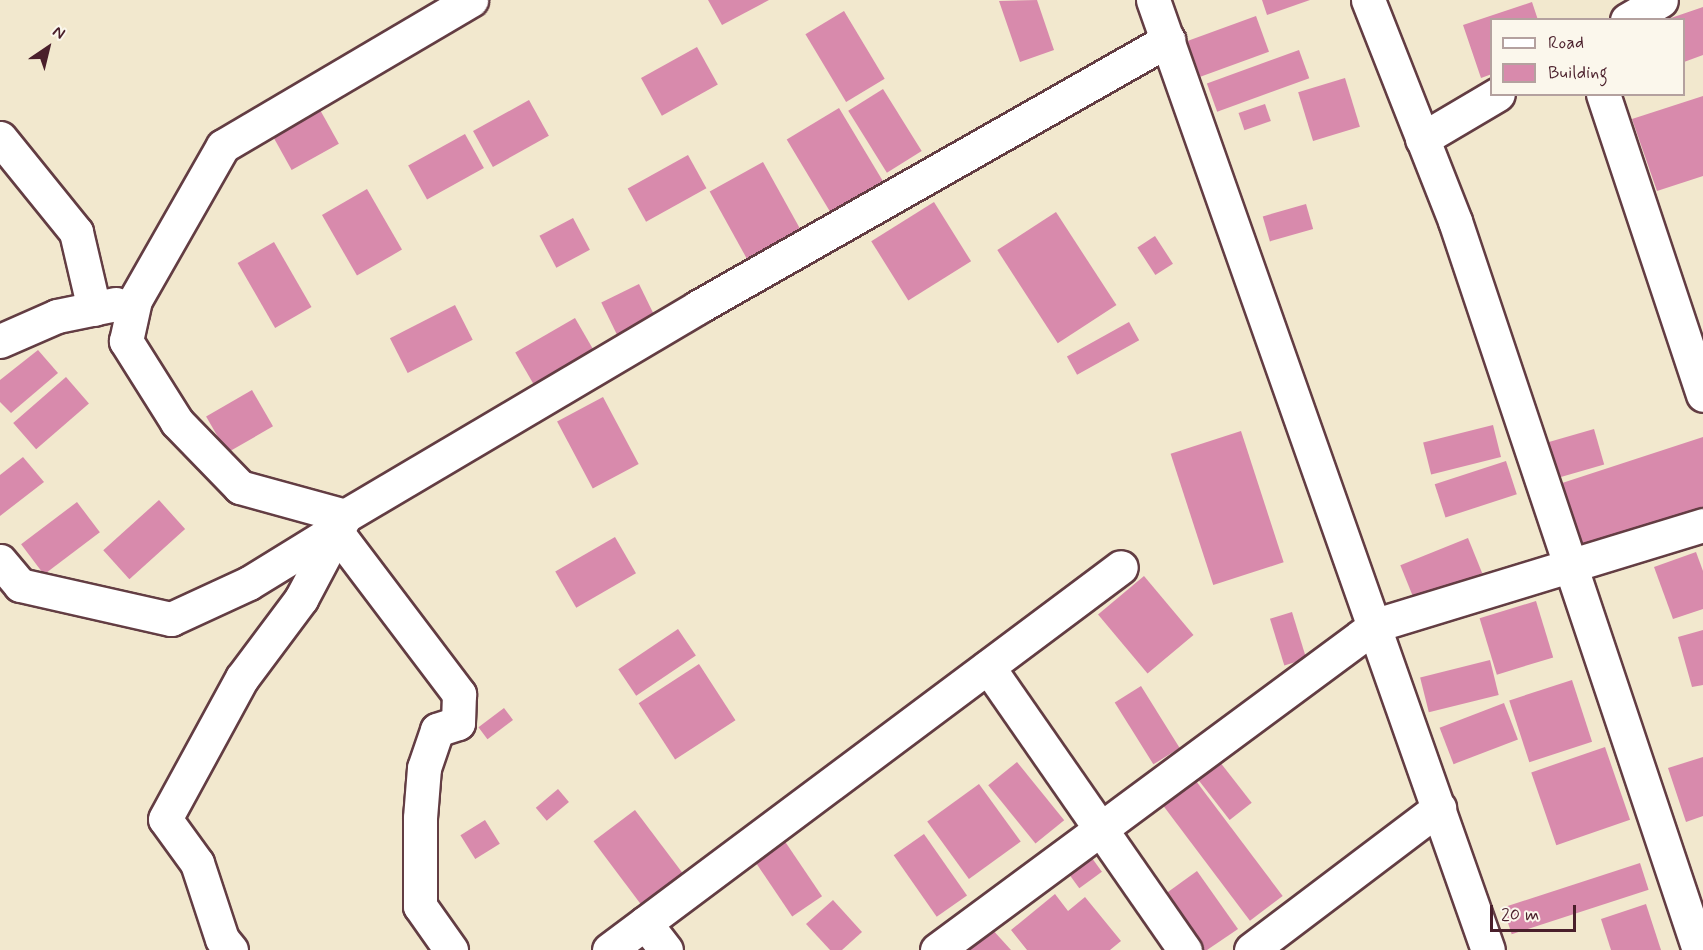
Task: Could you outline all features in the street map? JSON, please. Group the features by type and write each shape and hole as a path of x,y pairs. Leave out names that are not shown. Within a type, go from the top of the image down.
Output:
{"street":[{"path":"451,950 420,906 420,818 424,768 437,730 458,723 459,694 340,523 240,487 177,422 126,341 135,300 224,146 471,0"},
{"path":"1153,0 1310,452 1376,625 1488,950"},
{"path":"1368,0 1455,221 1699,950"},
{"path":"1630,18 1661,0"},
{"path":"0,561 20,585 171,618 249,583 340,523 698,307 1168,40"},
{"path":"1422,138 1495,96"},
{"path":"1604,96 1703,395"},
{"path":"0,138 76,232 94,309"},
{"path":"0,341 57,316 135,300"},
{"path":"231,950 222,939 197,863 165,819 242,678 301,598 340,523"},
{"path":"937,950 1376,625 1571,568 1703,525"},
{"path":"609,950 1121,567"},
{"path":"988,667 1185,950"},
{"path":"1251,950 1439,808"},
{"path":"645,923 666,950"}],"building":[{"path":"708,0 769,0 722,25"},
{"path":"1037,0 1054,50 1020,62 999,1"},
{"path":"1262,0 1310,0 1267,15"},
{"path":"1532,2 1537,18 1490,18 1490,75 1481,78 1463,25"},
{"path":"1703,7 1703,55 1685,62 1685,18 1671,18"},
{"path":"844,11 885,79 846,102 805,34"},
{"path":"1256,16 1269,52 1200,77 1187,41"},
{"path":"697,47 718,85 662,116 641,78"},
{"path":"1299,50 1309,78 1217,112 1207,84"},
{"path":"1345,78 1360,127 1313,141 1298,92"},
{"path":"883,89 922,151 887,173 848,111"},
{"path":"1703,96 1703,176 1657,191 1632,119"},
{"path":"529,100 549,136 493,167 473,131"},
{"path":"1265,104 1271,121 1244,130 1239,113"},
{"path":"319,108 339,144 292,170 272,134"},
{"path":"839,108 883,182 831,213 787,139"},
{"path":"465,134 484,168 427,200 408,166"},
{"path":"688,155 706,188 646,222 628,188"},
{"path":"763,162 801,231 748,261 710,192"},
{"path":"367,189 402,250 357,276 322,215"},
{"path":"934,202 971,261 908,301 871,241"},
{"path":"1306,204 1313,229 1270,241 1263,216"},
{"path":"1056,212 1116,305 1058,343 997,250"},
{"path":"573,218 590,250 556,268 539,236"},
{"path":"1155,236 1173,264 1155,275 1137,247"},
{"path":"274,242 312,307 275,328 238,263"},
{"path":"639,284 657,321 619,339 601,302"},
{"path":"455,305 473,340 408,373 390,338"},
{"path":"575,318 597,356 537,391 515,352"},
{"path":"1129,322 1139,340 1077,375 1067,356"},
{"path":"38,350 58,373 11,413 0,402 0,380"},
{"path":"66,377 89,403 36,449 13,423"},
{"path":"252,390 273,426 227,453 206,416"},
{"path":"603,397 639,464 593,489 557,421"},
{"path":"1493,425 1501,457 1431,474 1423,442"},
{"path":"1594,429 1604,465 1551,480 1541,444"},
{"path":"1241,431 1284,562 1213,585 1171,454"},
{"path":"1703,437 1703,516 1580,556 1556,485"},
{"path":"23,457 44,482 0,516 0,475"},
{"path":"1506,461 1517,494 1445,517 1435,484"},
{"path":"159,500 185,529 129,579 103,550"},
{"path":"77,502 100,532 44,574 21,544"},
{"path":"615,537 636,573 576,608 555,572"},
{"path":"1468,538 1482,573 1415,601 1400,565"},
{"path":"1696,552 1703,571 1703,609 1673,619 1654,567"},
{"path":"1144,576 1193,635 1148,674 1098,615"},
{"path":"1536,601 1553,657 1497,675 1480,618"},
{"path":"1292,612 1306,659 1284,666 1270,619"},
{"path":"678,629 696,656 636,696 618,669"},
{"path":"1703,630 1703,685 1692,687 1678,637"},
{"path":"1490,660 1499,695 1429,712 1420,677"},
{"path":"699,664 735,720 675,759 639,703"},
{"path":"1572,680 1592,742 1529,762 1509,700"},
{"path":"1141,686 1180,748 1153,764 1115,702"},
{"path":"1504,703 1518,739 1454,764 1440,728"},
{"path":"504,708 513,720 487,739 478,727"},
{"path":"1605,747 1630,820 1556,845 1531,772"},
{"path":"1216,757 1252,803 1230,820 1194,774"},
{"path":"1703,757 1703,816 1686,822 1668,768"},
{"path":"1017,762 1064,820 1035,844 988,785"},
{"path":"1190,773 1283,896 1250,921 1157,798"},
{"path":"979,784 1021,841 969,879 927,822"},
{"path":"558,789 569,802 547,821 536,808"},
{"path":"635,810 683,873 641,904 593,841"},
{"path":"485,820 500,844 475,859 460,835"},
{"path":"924,834 967,895 937,917 894,855"},
{"path":"784,840 822,896 792,917 754,860"},
{"path":"1089,854 1102,872 1079,888 1066,870"},
{"path":"1640,863 1649,890 1512,934 1503,907"},
{"path":"1197,871 1238,929 1207,950 1198,950 1161,897"},
{"path":"1055,894 1068,911 1085,897 1121,941 1110,950 1027,950 1011,930"},
{"path":"833,900 862,932 842,950 830,950 806,924"},
{"path":"1646,904 1661,950 1611,950 1601,919"},
{"path":"991,928 1011,950 966,950"}]}
